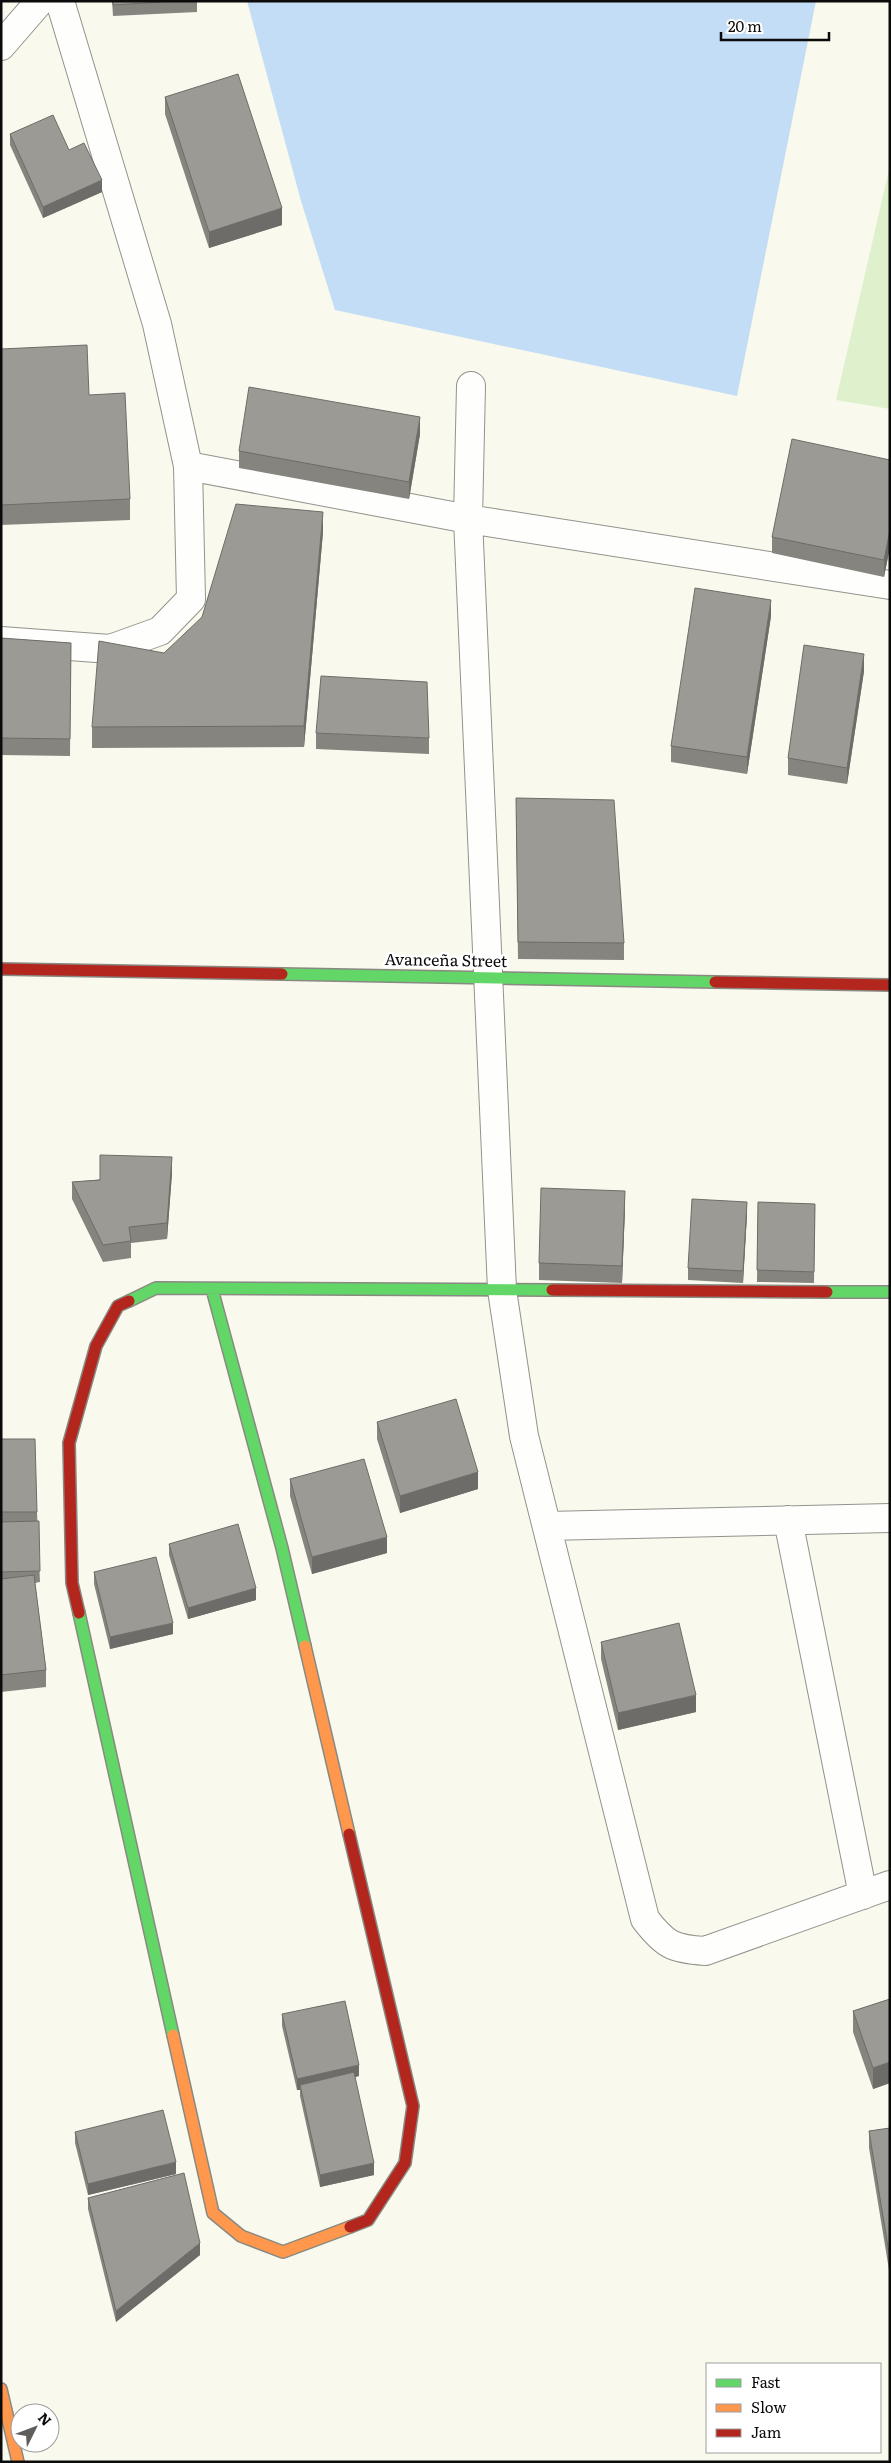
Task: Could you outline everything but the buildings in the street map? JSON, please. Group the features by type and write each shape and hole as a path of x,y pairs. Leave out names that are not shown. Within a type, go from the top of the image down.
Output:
{"street":[{"path":"1,46 40,1"},
{"path":"1,641 110,649 160,631 191,598 188,466 157,324 60,1"},
{"path":"470,386 468,519 502,1290 524,1436 645,1919 658,1936 679,1949 705,1951 890,1885"},
{"path":"188,466 468,519 890,586"},
{"name":"Avanceña Street","path":"1,969 890,985"},
{"path":"212,1289 282,1548 413,2106 405,2163 368,2220 283,2252 240,2236 213,2213 72,1583 69,1444 96,1346 118,1306 156,1288 890,1292"},
{"path":"547,1526 890,1518"},
{"path":"788,1520 863,1895"},
{"path":"1,2390 18,2462"}],"green space":[{"path":"890,165 890,409 836,400"}],"water":[{"path":"247,1 816,1 737,396 335,310 301,201"}],"traffic: fast":[{"path":"282,974 715,982"},
{"path":"129,1301 156,1288 552,1290"},
{"path":"212,1289 282,1548 305,1646"},
{"path":"827,1292 890,1292"},
{"path":"79,1613 173,2035"}],"traffic: slow":[{"path":"305,1646 349,1834"},
{"path":"173,2035 213,2213 241,2236 283,2252 350,2227"},
{"path":"1,2389 18,2462"}],"traffic: jam":[{"path":"1,969 282,974"},
{"path":"715,982 890,985"},
{"path":"552,1290 827,1292"},
{"path":"79,1613 72,1583 69,1443 96,1346 118,1306 129,1301"},
{"path":"349,1834 413,2106 405,2163 368,2220 350,2227"}]}
